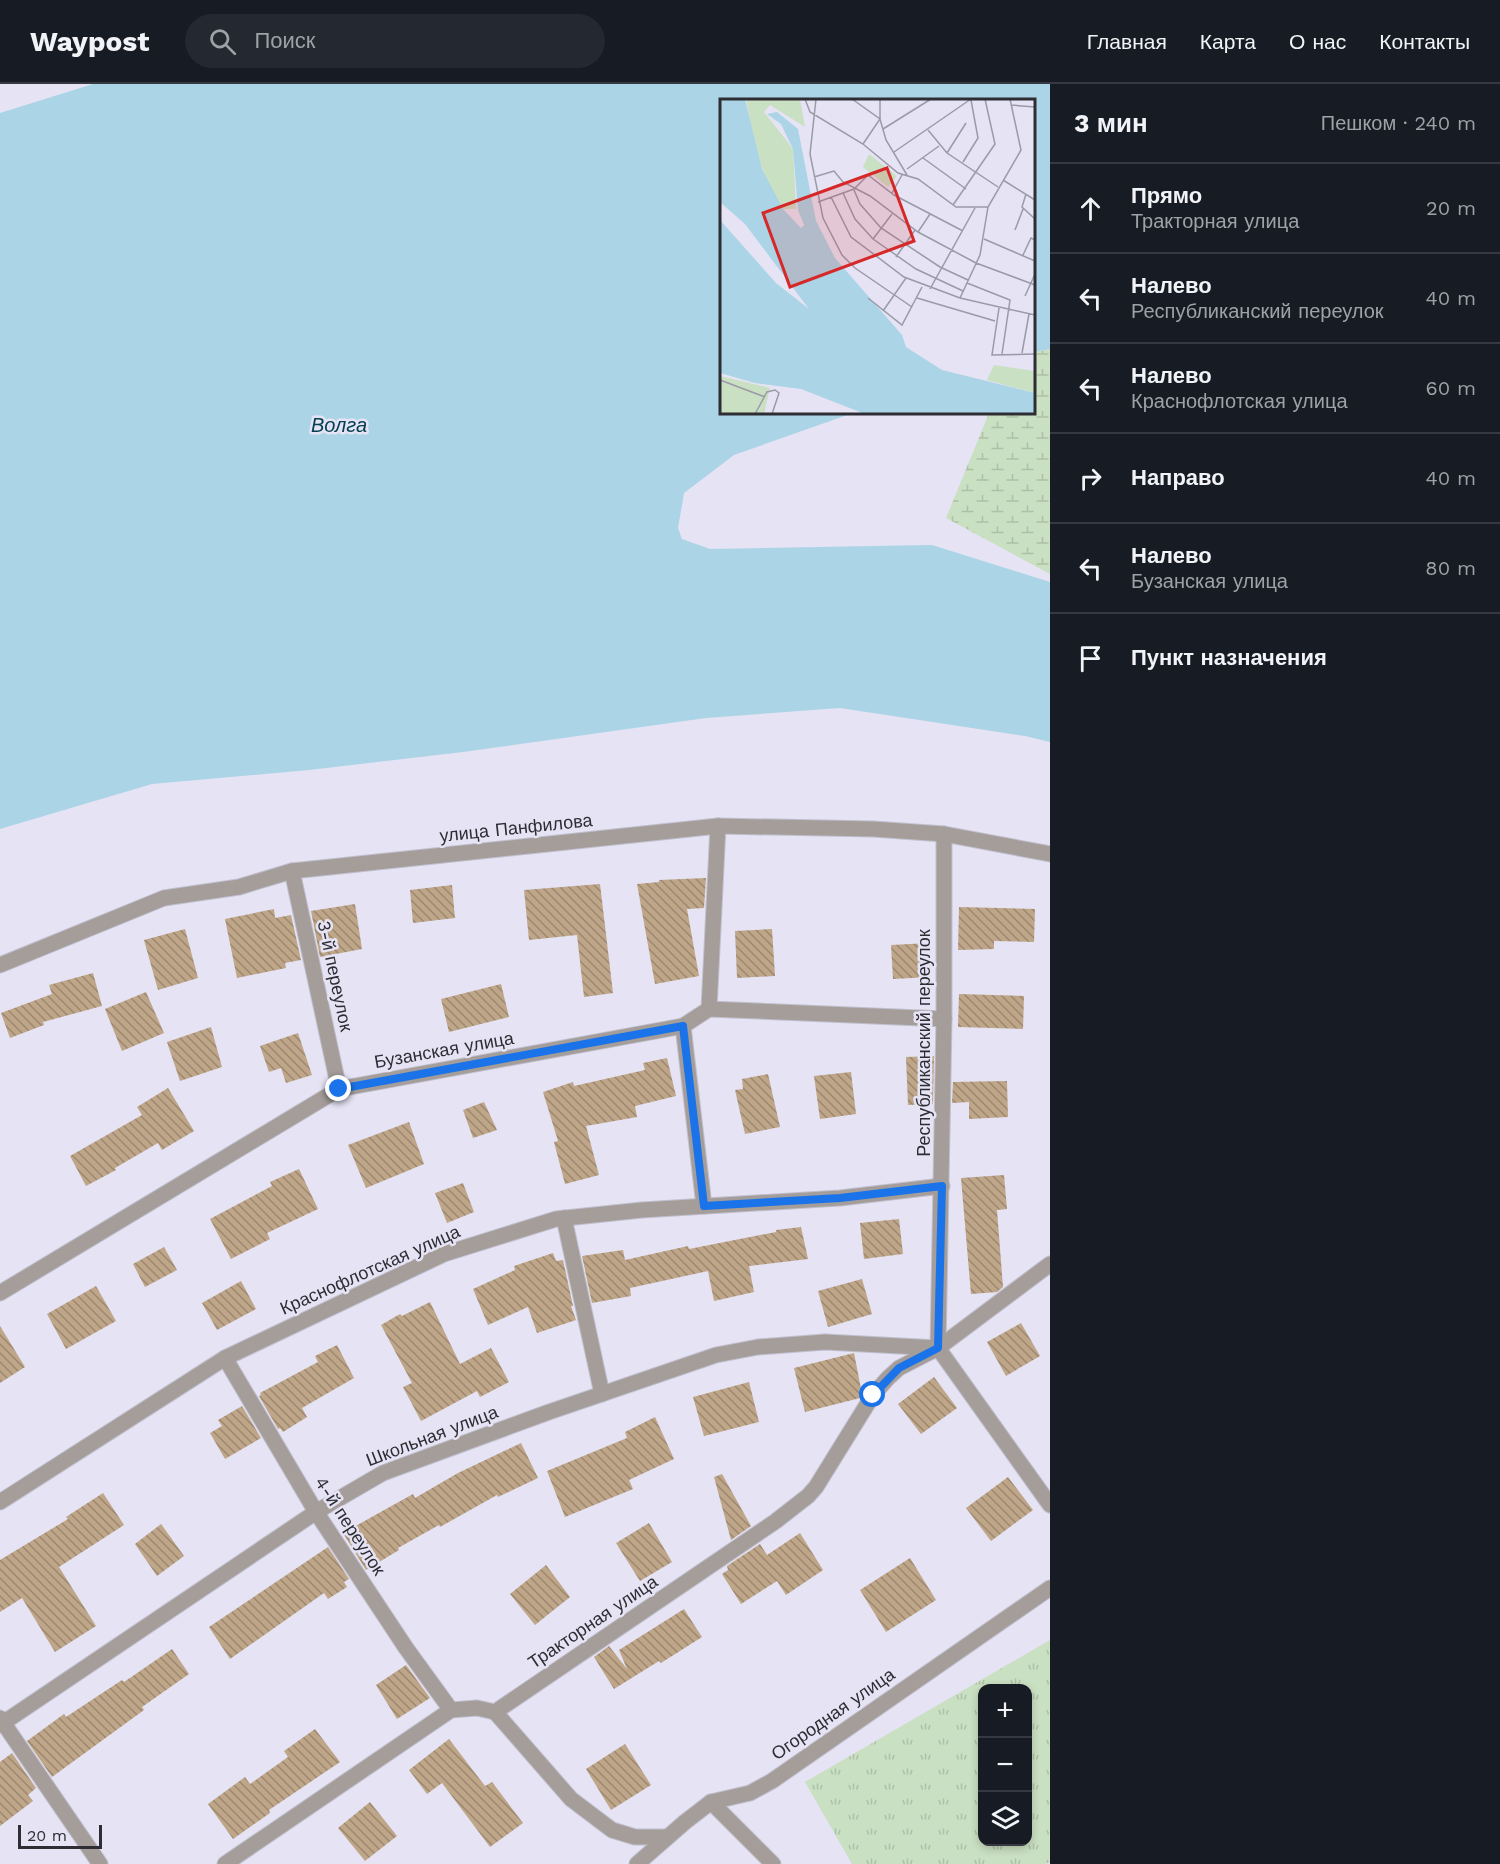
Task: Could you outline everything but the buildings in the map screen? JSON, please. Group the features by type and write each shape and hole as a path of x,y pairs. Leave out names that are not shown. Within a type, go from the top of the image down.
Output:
{"street":[{"name":"улица Панфилова","path":"0,965 164,898 239,887 292,871 718,826 873,829 944,834 1050,854"},
{"path":"718,826 709,1009 944,1019"},
{"name":"Республиканский переулок","path":"938,1348 944,1019 944,834"},
{"name":"3-й переулок","path":"292,871 339,1089"},
{"name":"Бузанская улица","path":"0,1293 339,1089 683,1026 709,1009"},
{"path":"683,1026 704,1206"},
{"name":"Краснофлотская улица","path":"0,1502 225,1358 444,1254 556,1219 704,1206 840,1198 942,1186"},
{"path":"564,1218 602,1394"},
{"name":"Тракторная улица","path":"495,1712 808,1496 816,1487 873,1395 899,1368 938,1348 1050,1263"},
{"name":"Школьная улица","path":"1,1722 315,1512 383,1473 716,1355 758,1347 825,1342 938,1348"},
{"path":"938,1348 1050,1505"},
{"name":"4-й переулок","path":"225,1358 315,1512 451,1710"},
{"name":"Огородная улица","path":"637,1864 711,1802 750,1792 772,1780 1050,1588"},
{"path":"225,1864 451,1710 477,1708 495,1712 571,1799 612,1830 635,1838 667,1837"},
{"path":"1,1722 100,1864"},
{"path":"711,1802 773,1864"}],"green space":[{"path":"1050,349 1050,574 946,518 989,414 1035,414 1035,352"},
{"path":"1050,1640 1050,1862 1046,1864 852,1864 805,1782"}],"water":[{"name":"Волга","path":"93,84 1050,84 1050,349 1035,352 1035,99 720,99 720,414 850,414 734,455 684,493 678,528 682,539 710,549 932,545 1050,582 1050,742 1025,736 840,708 706,718 463,752 309,770 152,784 0,829 0,113"}],"route":[{"path":"339,1089 683,1026 704,1206 840,1198 942,1186 938,1348 899,1368 873,1395"}]}
